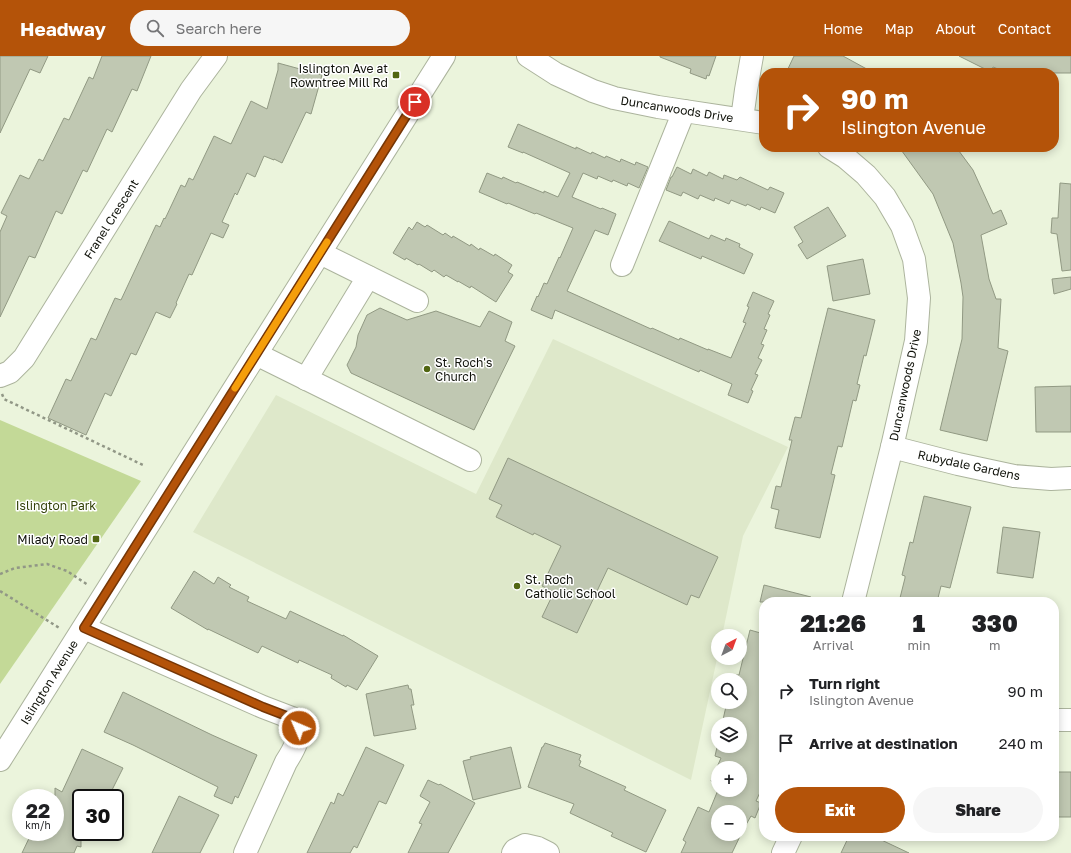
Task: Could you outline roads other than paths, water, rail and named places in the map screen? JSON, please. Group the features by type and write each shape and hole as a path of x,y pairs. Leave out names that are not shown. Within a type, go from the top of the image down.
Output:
{"street":[{"name":"Franel Crescent","path":"0,376 10,372 24,358 191,90 216,56"},
{"name":"Islington Avenue","path":"0,760 444,56"},
{"name":"Duncanwoods Drive","path":"528,56 556,74 593,91 614,98 637,104 759,122"},
{"path":"742,119 752,56"},
{"path":"622,264 684,111"},
{"name":"Duncanwoods Drive","path":"837,152 866,175 885,197 902,226 914,259 919,298 916,341 892,447 854,597"},
{"path":"320,253 417,301"},
{"path":"306,379 368,277"},
{"path":"256,354 470,460"},
{"name":"Rubydale Gardens","path":"892,447 958,464 1014,476 1051,479 1071,478"},
{"path":"80,633 297,720 299,728 298,738 294,749 286,762 245,853"},
{"path":"1059,720 1071,720"},
{"path":"783,853 789,841"},
{"path":"513,853 515,850 525,845 538,848 548,853"}],"place":[{"name":"Islington Ave at Rowntree Mill Rd","path":"396,75"},
{"name":"St. Roch's Church","path":"427,369"},
{"name":"Milady Road","path":"96,539"},
{"name":"St. Roch Catholic School","path":"517,586"}],"park label":[{"name":"Islington Park","path":"56,505"}]}
